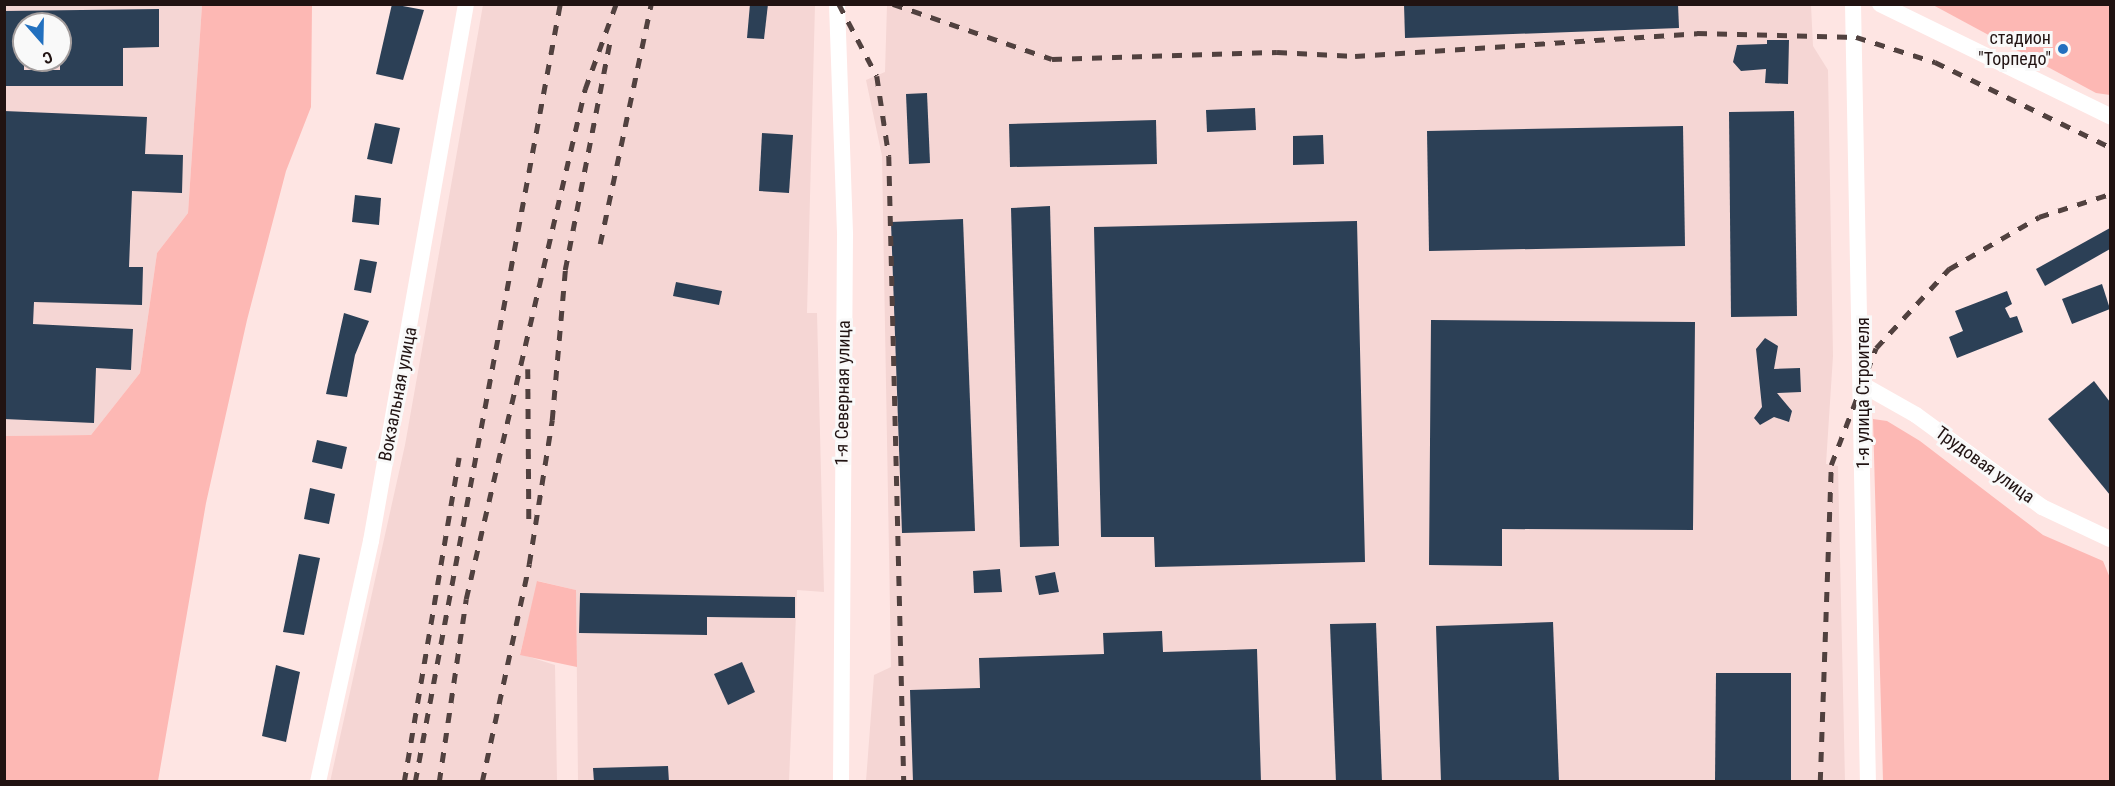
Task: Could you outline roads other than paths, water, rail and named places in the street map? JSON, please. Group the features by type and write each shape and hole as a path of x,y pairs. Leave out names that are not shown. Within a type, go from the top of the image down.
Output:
{"street":[{"name":"Вокзальная улица","path":"318,782 373,530 466,4"},
{"name":"1-я Северная улица","path":"837,4 844,235 840,782"},
{"name":"1-я улица Строителя","path":"1853,4 1863,385 1868,782"},
{"path":"1880,4 2110,116"},
{"name":"Трудовая улица","path":"1863,385 1916,415 2042,507 2110,539"}],"railway":[{"path":"415,782 560,4"},
{"path":"439,782 466,599 585,89 616,4"},
{"path":"600,244 651,4"},
{"path":"839,4 877,76 889,156 904,782"},
{"path":"893,4 1052,59 1277,52 1355,56 1697,33 1856,37 1935,62 2110,147"},
{"path":"482,782 529,564 552,420 565,270 610,40"},
{"path":"1820,782 1831,465 1876,348 1949,269 2039,217 2110,194"},
{"path":"528,369 529,525"},
{"path":"404,782 459,458"}],"place":[{"name":"стадион \"Торпедо\"","path":"2063,49"}]}
